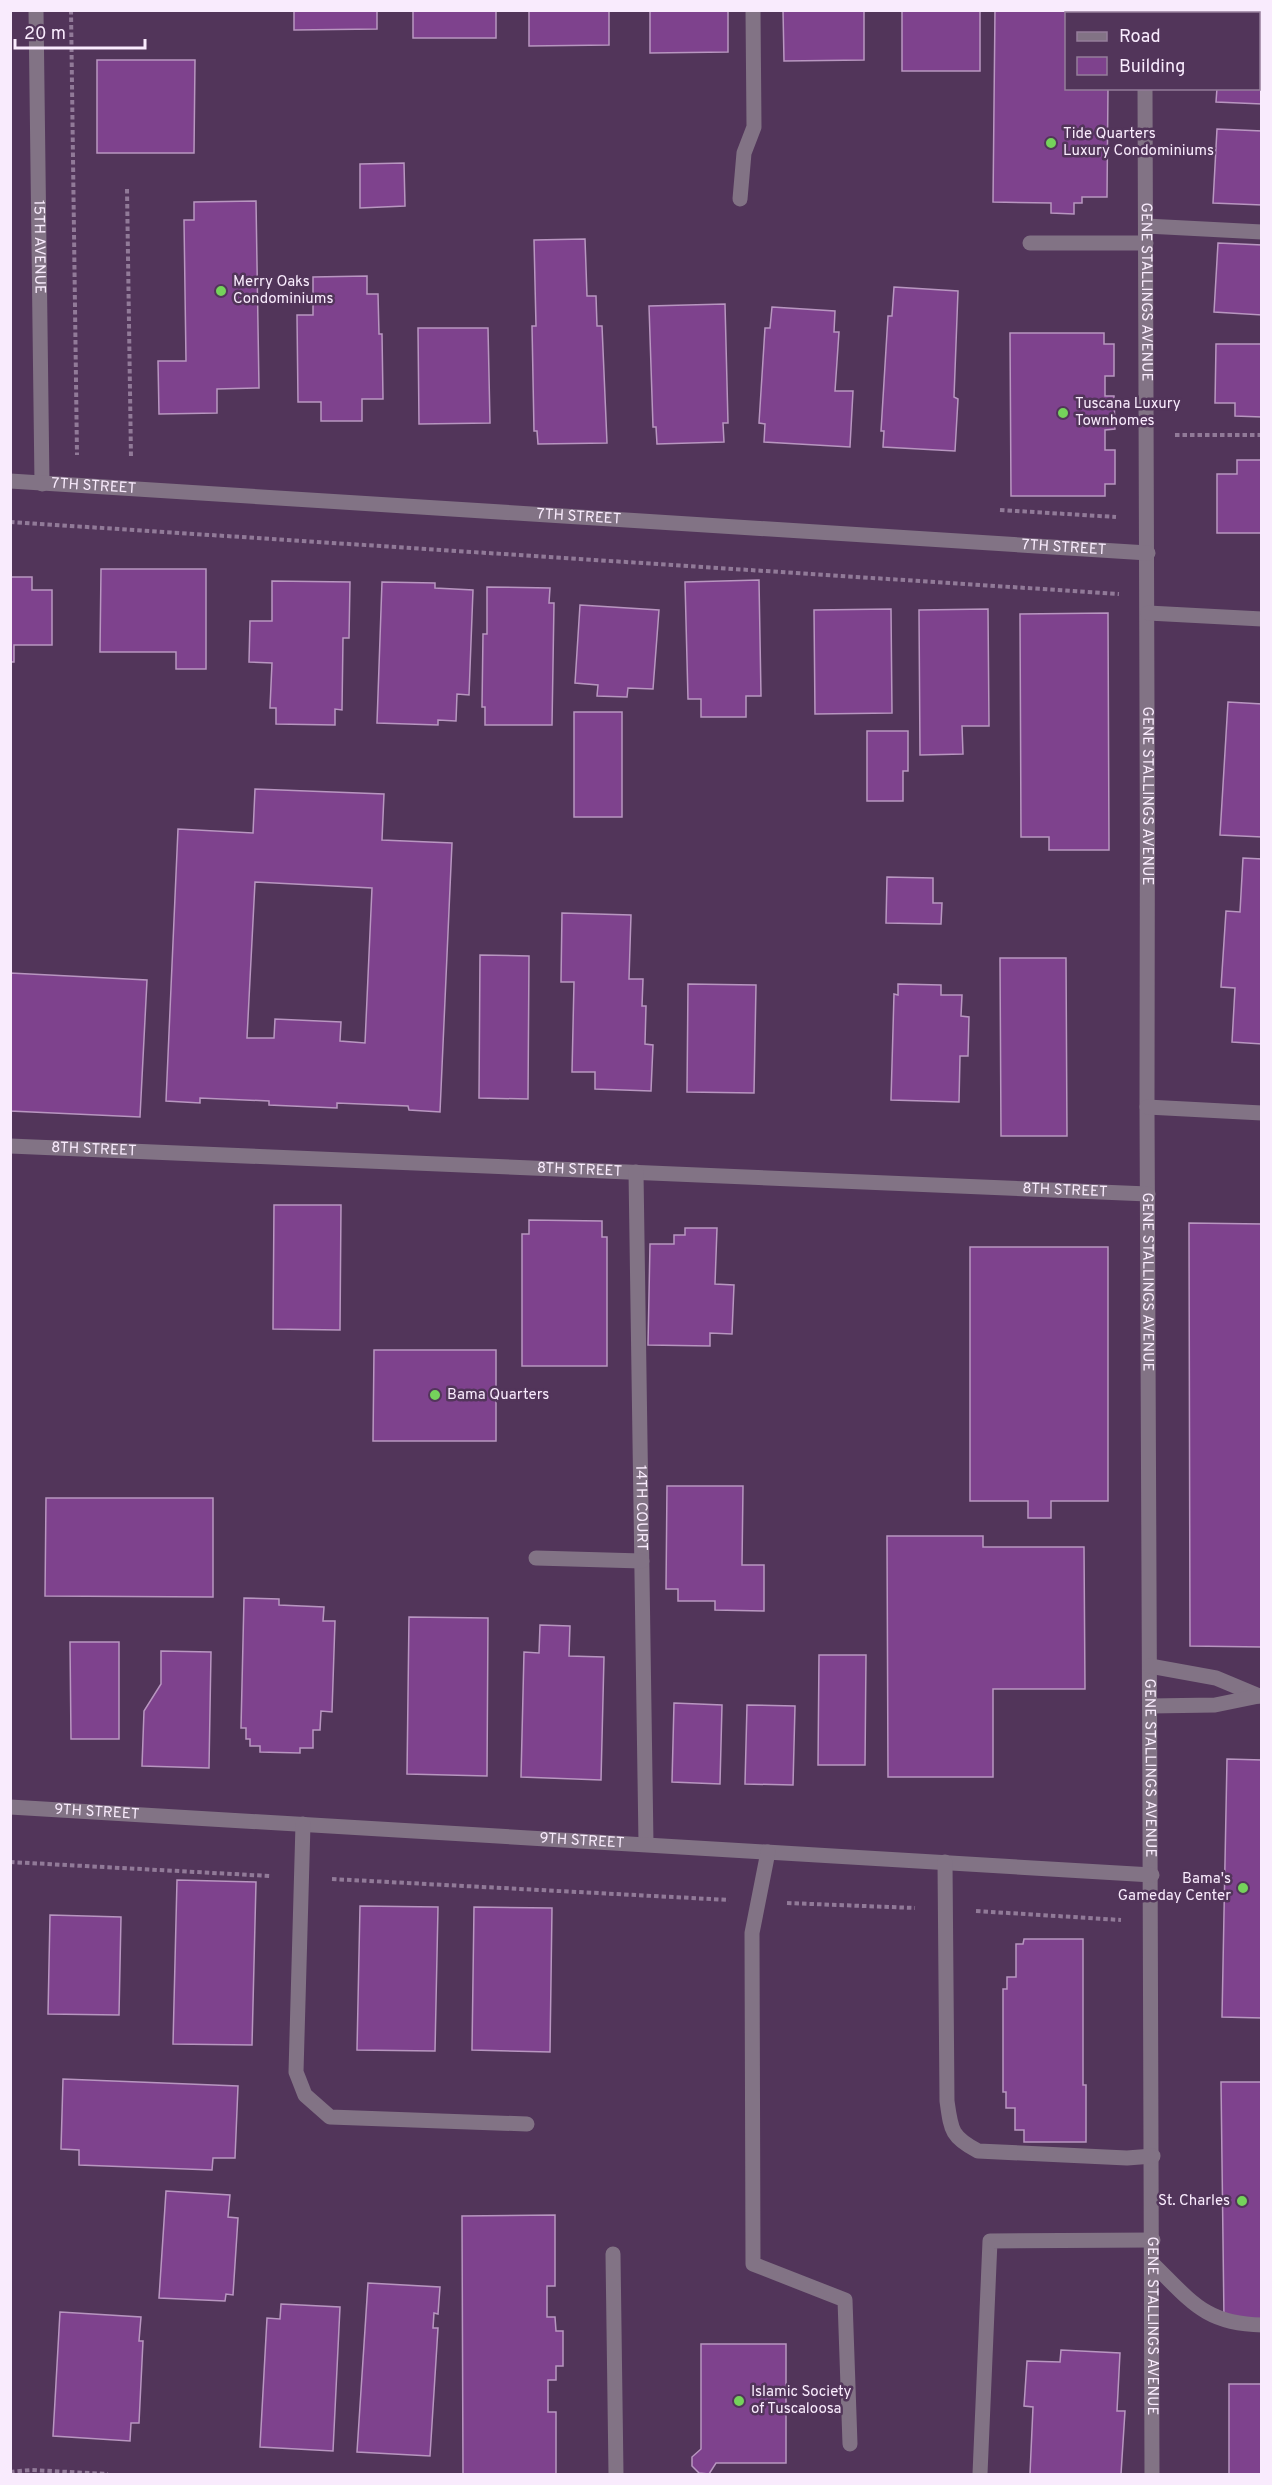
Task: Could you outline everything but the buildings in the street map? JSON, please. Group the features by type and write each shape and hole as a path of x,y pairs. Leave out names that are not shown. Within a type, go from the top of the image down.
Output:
{"street":[{"name":"15TH AVENUE","path":"36,10 42,484"},
{"path":"740,199 744,153 754,126 753,10"},
{"name":"GENE STALLINGS AVENUE","path":"1145,90 1148,435 1152,2475"},
{"path":"1146,226 1262,232"},
{"path":"1030,243 1146,243"},
{"name":"7TH STREET","path":"10,481 1148,553"},
{"path":"1148,613 1262,618"},
{"path":"1148,1107 1262,1113"},
{"name":"8TH STREET","path":"10,1146 1148,1194"},
{"name":"14TH COURT","path":"636,1172 646,1844"},
{"path":"536,1558 642,1561"},
{"path":"1150,1666 1216,1678 1260,1696"},
{"path":"1150,1706 1215,1705 1260,1696"},
{"name":"9TH STREET","path":"10,1807 1152,1875"},
{"path":"303,1824 296,2072 305,2095 330,2117 527,2124"},
{"path":"768,1852 752,1933 753,2264 845,2300 850,2444"},
{"path":"945,1862 947,2101 951,2127 961,2142 978,2151 1127,2158 1153,2156"},
{"path":"980,2475 990,2241 1153,2241"},
{"path":"614,2254 616,2475"},
{"path":"1153,2264 1210,2315 1220,2320 1262,2325"}],"path":[{"path":"71,10 78,486"},
{"path":"127,189 131,458"},
{"path":"1148,435 1262,435"},
{"path":"10,522 1119,594"},
{"path":"10,2472 31,2470 108,2475"}],"place":[{"name":"Tide Quarters Luxury Condominiums","path":"1051,143"},
{"name":"Merry Oaks Condominiums","path":"221,291"},
{"name":"Tuscana Luxury Townhomes","path":"1063,413"},
{"name":"Bama Quarters","path":"435,1395"},
{"name":"Bama's Gameday Center","path":"1243,1888"},
{"name":"St. Charles","path":"1242,2201"},
{"name":"Islamic Society of Tuscaloosa","path":"739,2401"}]}
